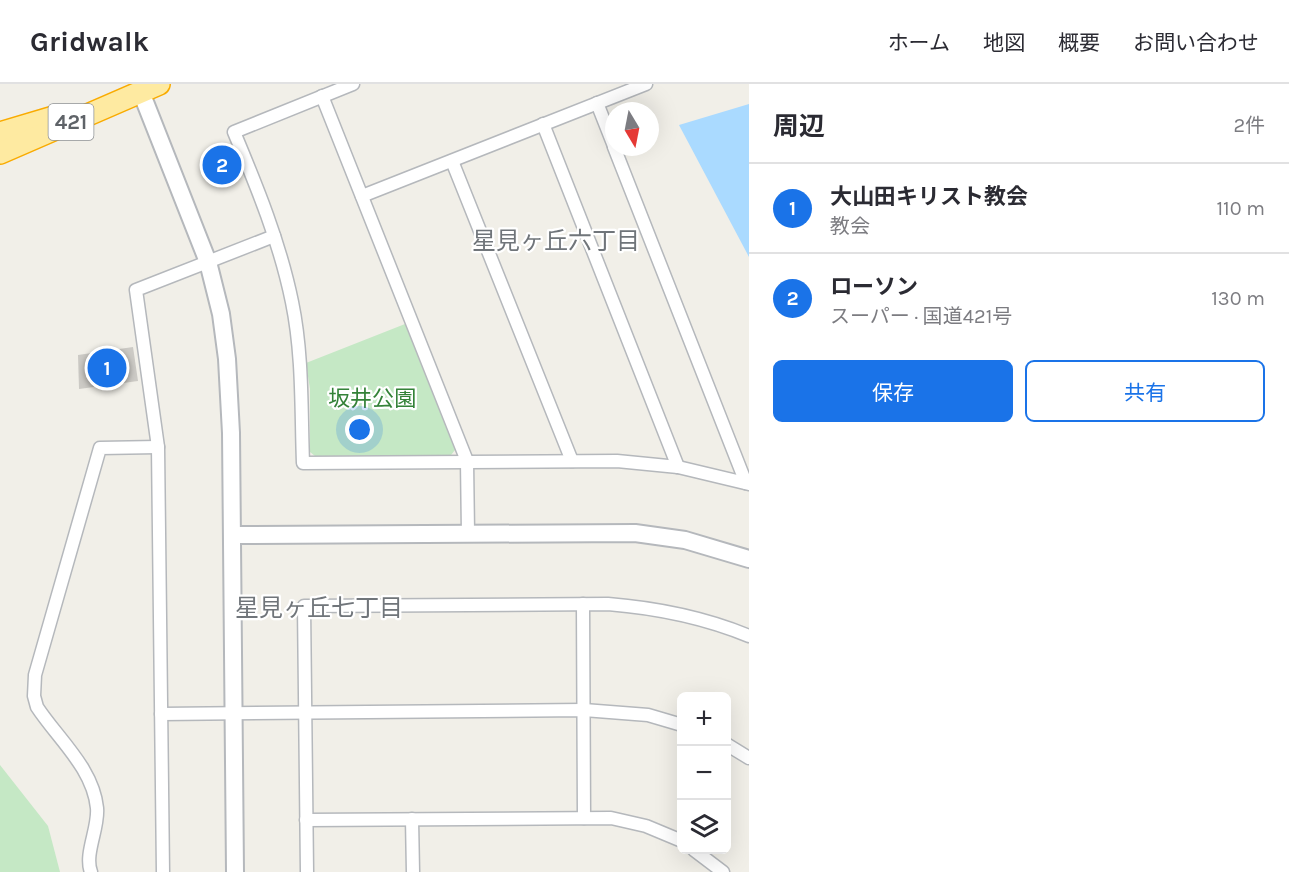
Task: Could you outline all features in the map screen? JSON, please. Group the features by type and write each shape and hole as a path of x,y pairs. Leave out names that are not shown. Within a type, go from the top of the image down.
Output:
{"highway":[{"name":"421","path":"0,133 150,88"},
{"name":"421","path":"0,153 150,88"}],"street":[{"path":"353,84 234,132 266,208 295,321 302,391 303,463 617,461 678,466 748,484"},
{"path":"362,196 646,84"},
{"path":"150,88 208,262 221,314 227,359 232,535 235,872"},
{"path":"322,96 467,461 468,533"},
{"path":"597,103 605,124"},
{"path":"543,124 678,466"},
{"path":"618,156 748,484"},
{"path":"452,160 572,461"},
{"path":"163,872 158,447 136,291 274,236"},
{"path":"91,872 89,869 97,814 93,788 82,767 37,707 34,696 35,675 100,447 158,447"},
{"path":"232,535 635,533 694,542 749,559"},
{"path":"583,604 584,818"},
{"path":"307,872 304,606 626,605 706,620 749,636"},
{"path":"161,714 584,710 648,716 677,724"},
{"path":"729,746 749,758"},
{"path":"306,820 584,818 629,821 677,839"},
{"path":"412,819 413,872"},
{"path":"700,854 723,872"}],"green space":[{"name":"坂井公園","path":"405,324 455,450 451,455 315,456 310,452 310,389 306,363"},
{"path":"0,765 48,826 60,872 0,872"}],"water":[{"path":"749,104 749,257 679,125"}],"building":[{"path":"221,145 222,149 230,146 241,174 215,185 204,156"},
{"path":"133,347 138,381 79,389 78,355"}],"place":[{"name":"ローソン","path":"222,165"},
{"name":"大山田キリスト教会","path":"107,368"}],"district":[{"name":"星見ヶ丘六丁目","path":"556,241"},
{"name":"星見ヶ丘七丁目","path":"319,608"}]}
